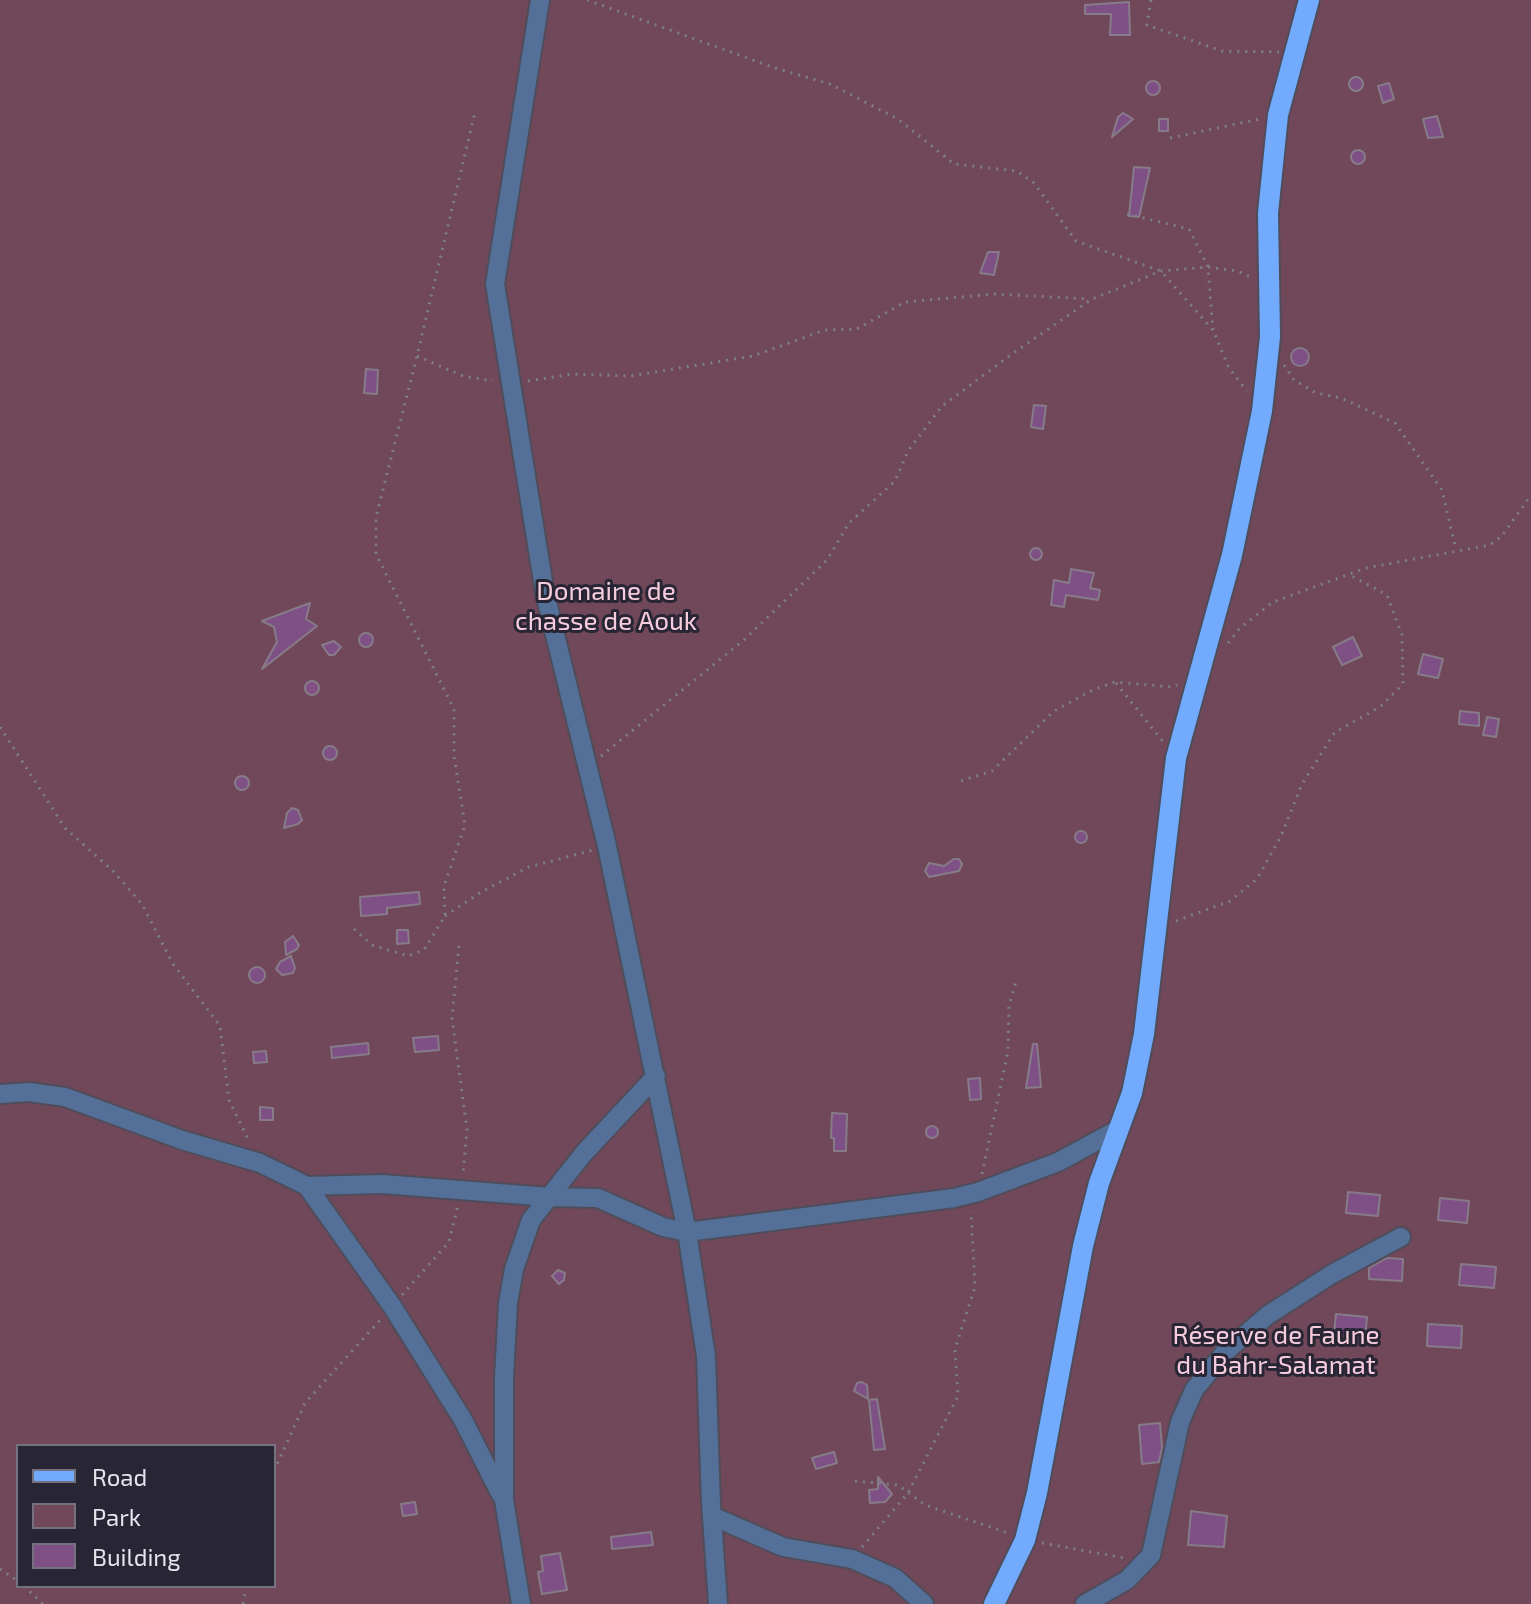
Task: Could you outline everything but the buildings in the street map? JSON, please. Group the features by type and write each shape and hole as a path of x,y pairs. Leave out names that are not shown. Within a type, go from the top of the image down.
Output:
{"main road":[{"path":"994,1604 1025,1540 1037,1493 1083,1246 1099,1183 1132,1093 1144,1034 1176,758 1232,555 1262,411 1270,341 1268,213 1278,115 1309,0"}],"street":[{"path":"540,0 495,284 545,594 607,846 687,1232 706,1356 718,1604"},
{"path":"521,1604 504,1500 508,1303 514,1269 531,1220 584,1153 656,1076"},
{"path":"0,1094 29,1092 65,1097 182,1140 260,1163 307,1186 382,1184 598,1198 663,1227 687,1232 954,1198 1058,1162 1119,1129"},
{"path":"307,1186 392,1306 463,1420 504,1500"},
{"path":"1085,1604 1127,1580 1151,1555 1180,1422 1194,1390 1225,1352 1268,1315 1332,1274 1401,1237"},
{"path":"712,1516 783,1547 852,1559 895,1578 924,1604"}],"path":[{"path":"587,0 775,68 830,84 898,119 954,164 1017,171 1034,183 1076,241 1161,271 1213,330"},
{"path":"1151,0 1147,25 1222,51 1295,53"},
{"path":"445,916 444,886 465,825 454,756 454,709 376,554 376,517 475,112"},
{"path":"1170,138 1278,115"},
{"path":"1127,214 1189,229 1208,267 1213,330 1229,368 1262,411"},
{"path":"588,768 744,640 827,560 849,523 895,481 908,451 942,406 1092,299 1161,271 1208,267 1237,271 1256,280 1269,298"},
{"path":"417,356 463,376 511,384 572,374 630,376 753,356 825,330 857,329 905,302 994,294 1092,299"},
{"path":"1270,341 1294,380 1316,393 1341,398 1395,423 1442,490 1456,551"},
{"path":"1220,651 1240,628 1273,602 1366,568 1490,545 1502,536 1531,495"},
{"path":"1154,929 1230,901 1257,879 1281,836 1302,784 1335,732 1380,707 1403,684 1402,635 1387,595 1348,574"},
{"path":"961,781 992,771 1054,711 1115,682 1172,687 1201,674"},
{"path":"1115,682 1176,758"},
{"path":"0,727 65,828 113,871 142,904 173,964 220,1026 229,1100 260,1163"},
{"path":"354,929 372,945 408,956 424,950 445,916 481,892 529,867 607,846"},
{"path":"276,1467 305,1403 449,1242 462,1189 467,1130 452,1018 459,946"},
{"path":"852,1559 908,1493 958,1396 955,1349 975,1287 971,1208 978,1192 1008,1051 1009,1006 1016,981"},
{"path":"855,1481 898,1485 925,1505 1025,1540 1130,1559 1137,1569"},
{"path":"26,1588 43,1604"}],"green space":[{"name":"Domaine de chasse de Aouk","path":"0,0 1531,0 1531,1604 0,1604"}],"park label":[{"name":"Réserve de Faune du Bahr-Salamat","path":"1276,1350"}]}
